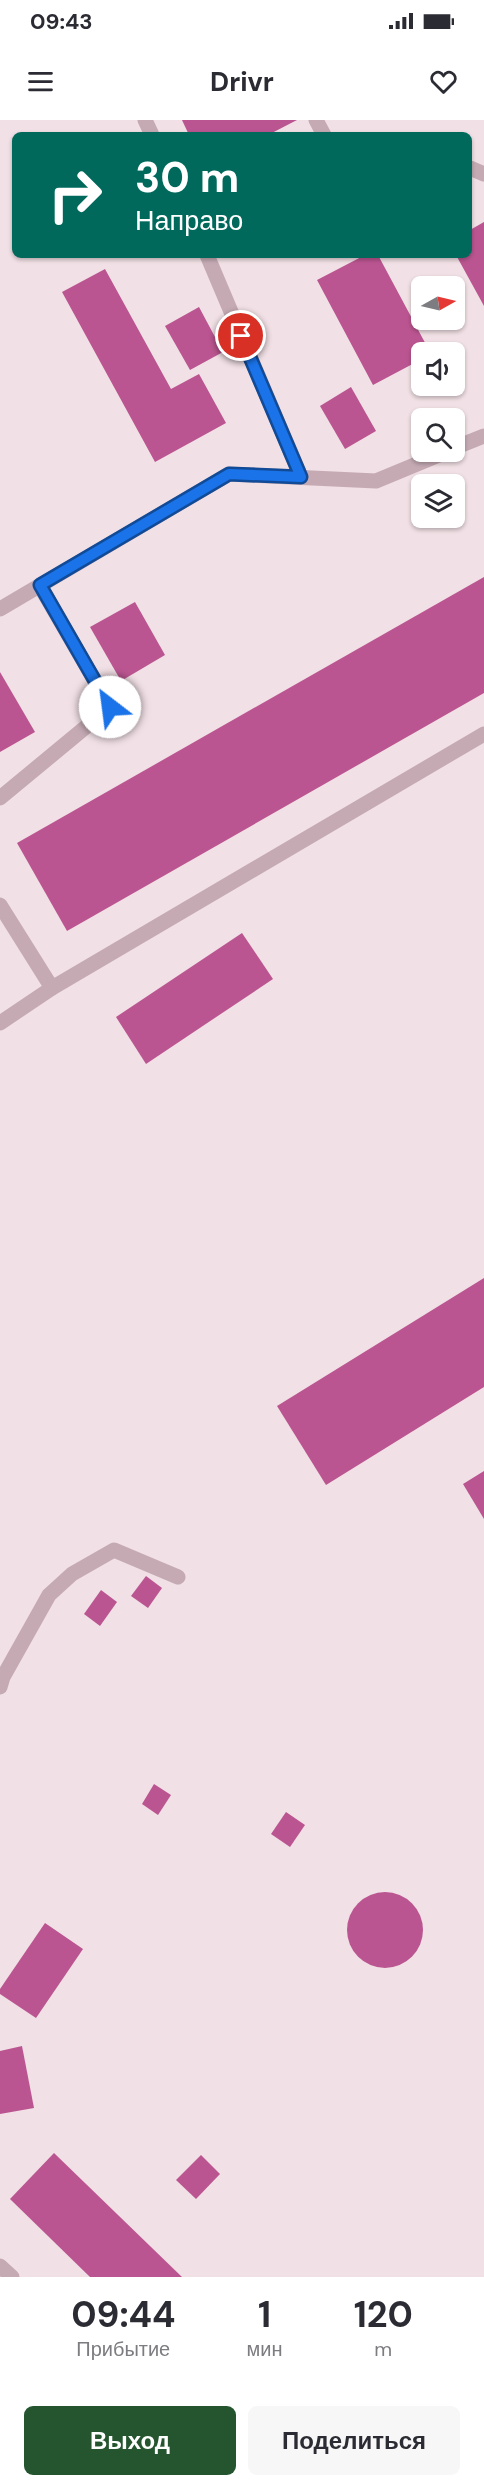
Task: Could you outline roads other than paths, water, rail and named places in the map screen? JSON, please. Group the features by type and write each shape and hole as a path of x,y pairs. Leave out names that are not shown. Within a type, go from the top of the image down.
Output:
{"lane":[{"path":"208,258 301,477"},
{"path":"465,445 483,439"},
{"path":"0,609 229,474 376,481 422,462"},
{"path":"0,798 110,707 40,585"},
{"path":"0,1023 52,988 484,734"},
{"path":"0,905 52,988"},
{"path":"0,1687 3,1677 49,1595 72,1574 114,1550 178,1577"},
{"path":"0,2266 12,2277"}]}
